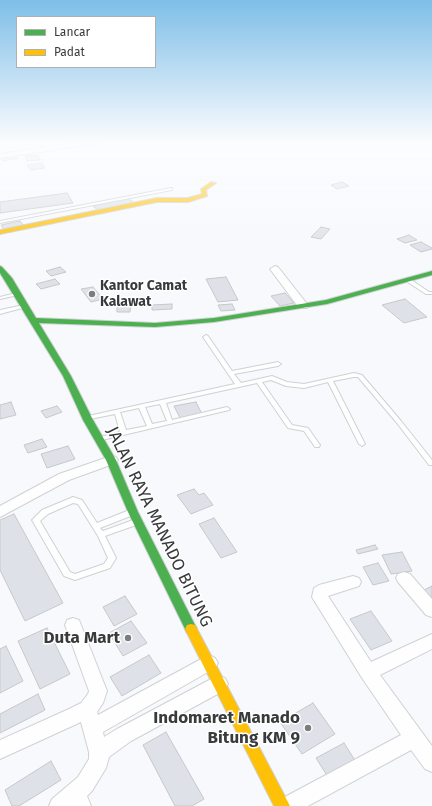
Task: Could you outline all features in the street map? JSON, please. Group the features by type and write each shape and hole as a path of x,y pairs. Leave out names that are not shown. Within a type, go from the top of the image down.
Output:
{"main road":[{"path":"0,232 157,200 188,200 206,195 203,190 213,183"},
{"name":"JALAN RAYA MANADO BITUNG","path":"0,268 8,278 67,376 87,418 111,460 133,512 282,806"},
{"path":"34,320 155,326 214,320 303,306 352,296 432,272"}],"street":[{"path":"275,269 303,306"},
{"path":"0,512 64,477 111,460"},
{"path":"404,578 432,610"},
{"path":"353,582 325,590 320,593 320,597 368,672 432,762"},
{"path":"0,750 87,709 97,697 98,691 73,625"},
{"path":"368,672 432,641"},
{"path":"93,728 209,663"},
{"path":"99,752 124,735 219,684"},
{"path":"59,806 78,800 85,784 99,761 99,752 87,709"},
{"path":"288,806 414,738"}],"lane":[{"path":"0,222 171,189"},
{"path":"408,280 428,293 432,293"},
{"path":"0,298 17,293"},
{"path":"0,312 24,306"},
{"path":"206,337 239,385"},
{"path":"231,373 278,364"},
{"path":"87,418 272,378 295,386 330,381 354,375 362,377 431,464"},
{"path":"258,381 290,427 306,429 316,445"},
{"path":"330,381 362,444"},
{"path":"162,401 170,422"},
{"path":"141,406 150,426"},
{"path":"98,439 227,409"},
{"path":"117,411 124,433"},
{"path":"73,500 80,502 101,535 112,558 110,564 79,577 70,576 67,574 36,523 36,520 45,512 73,500"},
{"path":"96,527 133,512"},
{"path":"101,535 138,521"}],"building":[{"path":"342,182 349,186 337,189 331,185"},
{"path":"67,193 73,203 0,213 0,202"},
{"path":"128,198 134,203 99,211 93,206"},
{"path":"20,221 23,225 4,229 1,225"},
{"path":"321,227 330,229 321,239 311,237"},
{"path":"409,235 417,240 405,243 397,239"},
{"path":"421,242 432,249 421,252 410,245"},
{"path":"60,267 66,272 51,276 46,271"},
{"path":"226,277 238,300 218,302 206,279"},
{"path":"55,279 60,284 41,289 36,284"},
{"name":"Kantor Camat Kalawat","path":"93,287 103,299 91,302 81,289"},
{"path":"285,293 294,303 280,306 271,296"},
{"path":"405,299 427,317 404,323 382,305"},
{"path":"117,303 131,303 130,312 117,312"},
{"path":"172,304 172,309 152,310 152,305"},
{"path":"232,304 235,310 221,311 218,305"},
{"path":"11,402 16,415 0,419 0,405"},
{"path":"196,402 202,414 180,418 174,406"},
{"path":"57,406 62,412 46,418 41,411"},
{"path":"42,439 47,447 28,453 24,445"},
{"path":"68,446 75,459 47,468 41,454"},
{"path":"194,489 199,495 204,493 213,505 191,514 177,495"},
{"path":"14,514 63,603 25,621 0,570 0,520"},
{"path":"214,518 237,552 221,558 199,524"},
{"path":"375,545 378,549 358,554 356,550"},
{"path":"402,552 412,571 391,574 382,555"},
{"path":"378,563 389,581 373,585 363,567"},
{"path":"432,586 432,609 418,593"},
{"path":"125,596 137,614 114,626 103,607"},
{"path":"371,611 392,641 371,650 350,619"},
{"name":"Duta Mart","path":"131,621 147,643 123,656 109,633"},
{"path":"47,628 70,674 40,689 18,641"},
{"path":"6,646 23,681 0,693 0,649"},
{"path":"149,655 161,673 122,696 110,677"},
{"path":"38,694 45,710 0,733 0,714"},
{"name":"Indomaret Manado Bitung KM 9","path":"313,703 335,734 302,754 280,722"},
{"path":"166,732 204,799 192,806 175,806 143,745"},
{"path":"344,743 356,762 328,777 316,758"},
{"path":"51,761 61,780 19,806 12,806 5,790"}],"traffic: fast":[{"path":"0,268 8,278 67,376 88,420 111,460 133,512 191,629"},
{"path":"34,320 155,325 214,320 327,302 432,273"}],"traffic: slow":[{"path":"0,232 157,200 188,200 205,195 203,190 213,183"},
{"path":"191,629 282,806"}],"place":[{"name":"Kantor Camat Kalawat","path":"92,294"},
{"name":"Duta Mart","path":"128,638"},
{"name":"Indomaret Manado Bitung KM 9","path":"308,728"}]}
